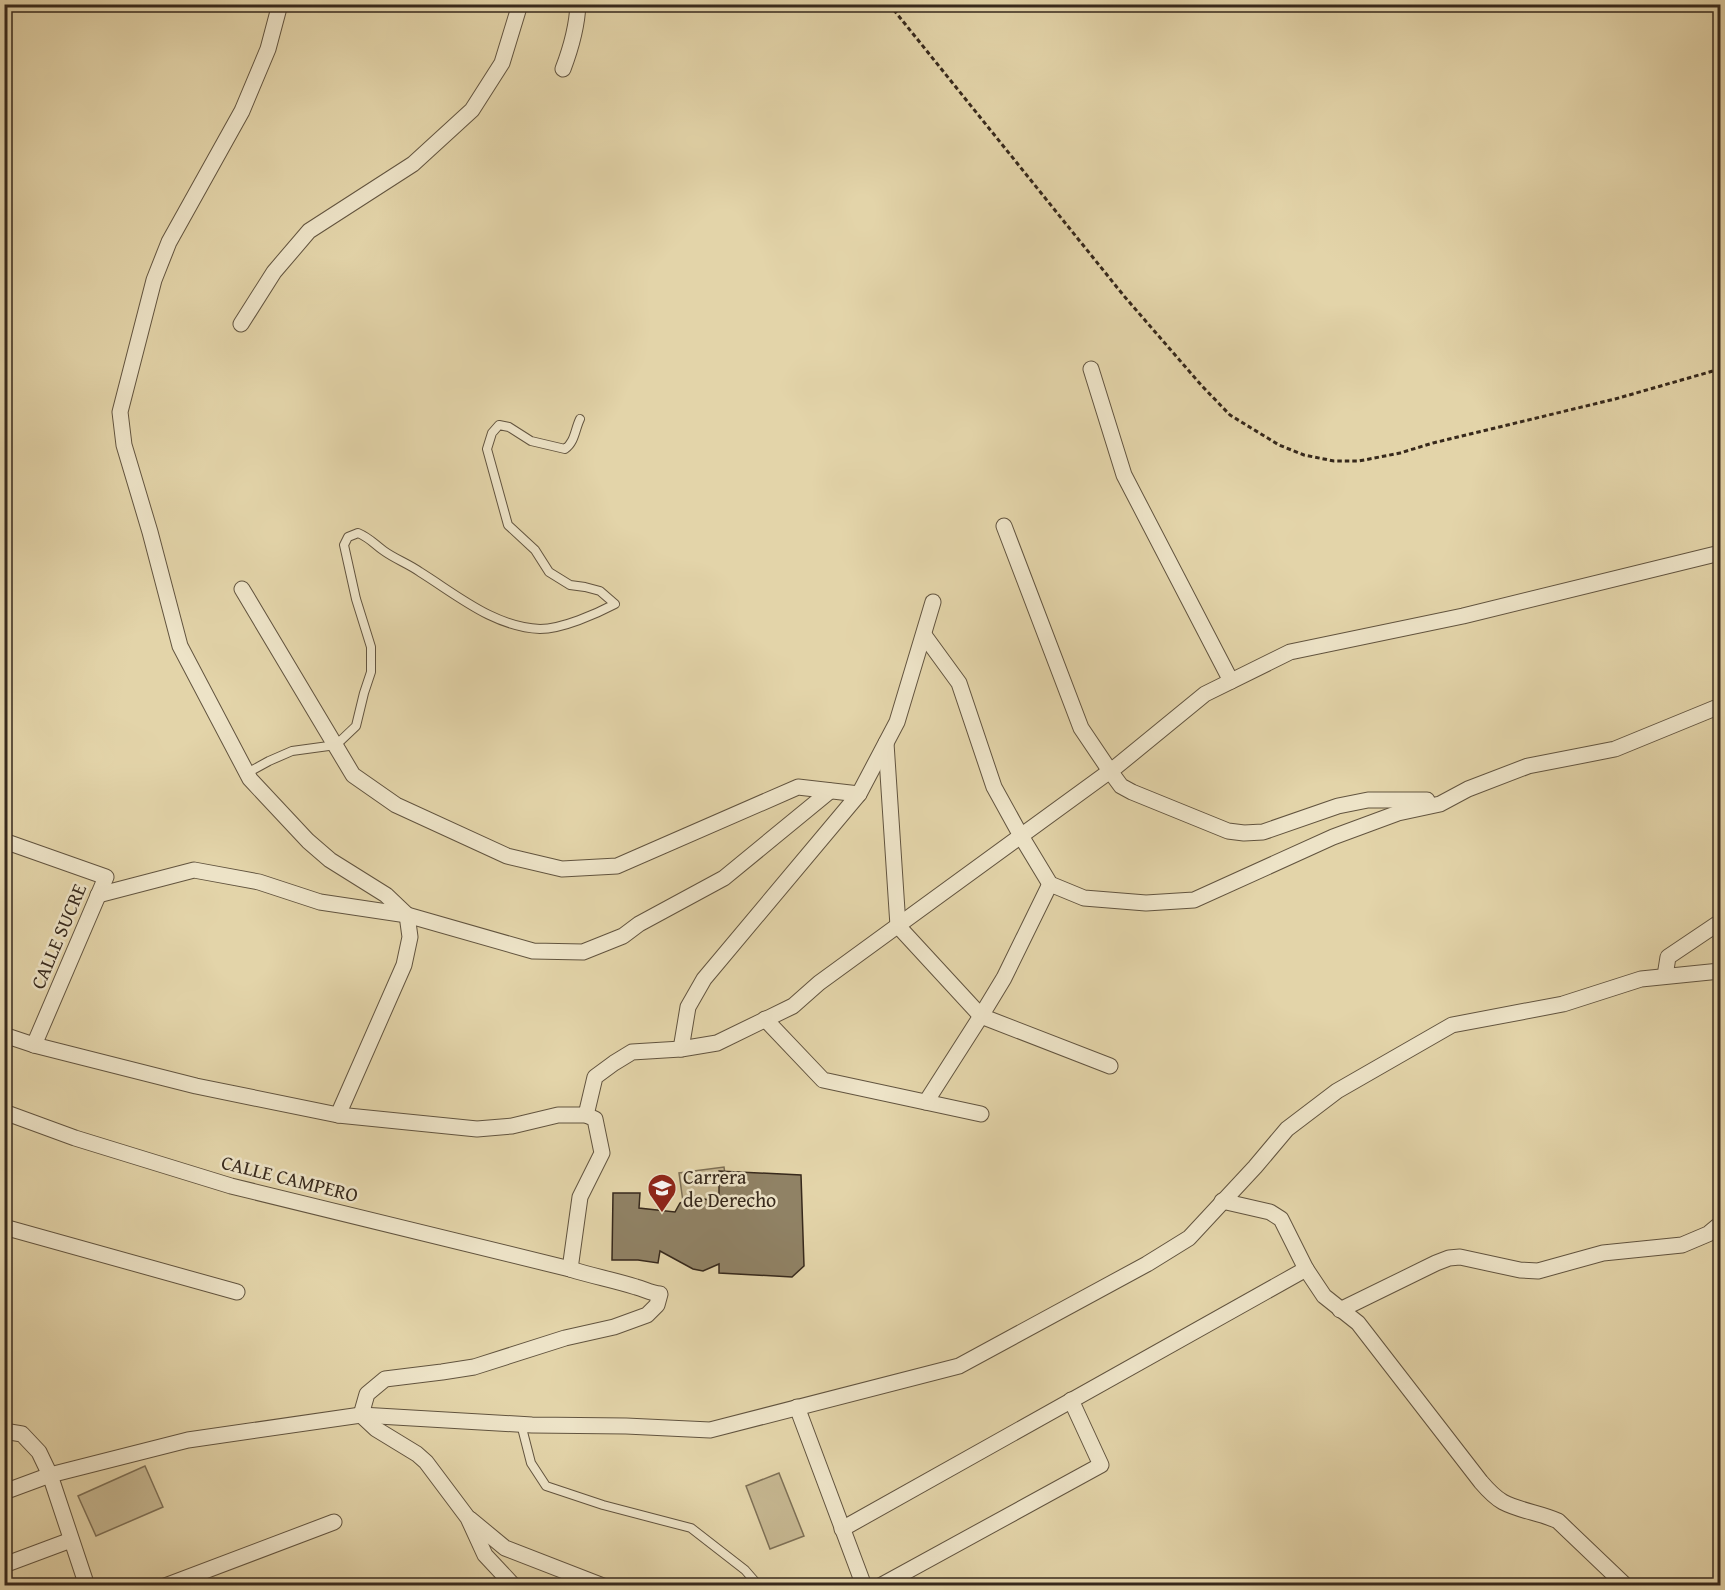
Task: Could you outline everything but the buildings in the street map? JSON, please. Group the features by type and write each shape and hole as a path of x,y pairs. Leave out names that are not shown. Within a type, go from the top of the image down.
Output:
{"street":[{"path":"280,4 268,49 242,111 169,242 154,279 120,412 124,445 180,646 250,779 308,841 330,860 386,896 407,915 410,937 404,965 338,1115"},
{"path":"241,324 273,272 309,231 413,164 472,110 502,63 520,4"},
{"path":"563,69 572,47 578,4"},
{"path":"1091,369 1124,476 1232,681"},
{"path":"1004,526 1081,728 1121,786 1228,831 1244,833 1263,832 1338,806 1368,800 1448,800"},
{"path":"586,1115 595,1077 614,1063 632,1052 681,1049 717,1042 793,1006 819,983 1110,771 1205,694 1290,652 1463,616 1720,554"},
{"path":"242,589 353,775 396,805 507,855 562,870 616,866 798,787 859,794"},
{"path":"681,1049 688,1007 704,979 859,794 897,722 933,602"},
{"path":"924,635 959,683 994,787 1050,884 1084,898 1146,903 1194,900 1333,837 1398,813 1440,804 1468,789 1528,766 1615,748 1720,706"},
{"path":"886,742 898,926 981,1016 1110,1066"},
{"path":"99,895 194,870 259,882 320,902 407,915 533,951 583,952 623,936 639,924 723,878 830,791"},
{"name":"CALLE SUCRE","path":"4,841 106,878 34,1045"},
{"path":"926,1102 1004,978 1050,884"},
{"path":"1665,976 1668,957 1720,922"},
{"path":"4,1492 50,1474 188,1440 361,1415 521,1424 710,1430 959,1366 1147,1264 1189,1238 1287,1129 1329,1097 1452,1025 1563,1004 1641,979 1720,971"},
{"path":"765,1019 823,1080 981,1114"},
{"path":"4,1035 34,1045 196,1086 338,1115 477,1129 512,1125 558,1115 586,1115 595,1119 602,1153 580,1197 570,1269"},
{"name":"CALLE CAMPERO","path":"4,1112 75,1138 231,1186 570,1269 660,1294 657,1305 647,1315 614,1327 565,1338 474,1367 385,1379 367,1394 361,1415"},
{"path":"1222,1201 1270,1212 1281,1219 1306,1269 1324,1296 1358,1323 1493,1496 1503,1503 1558,1521 1626,1586"},
{"path":"1341,1310 1449,1258 1460,1257 1520,1270 1538,1271 1603,1253 1683,1245 1708,1233 1720,1224"},
{"path":"4,1227 237,1292"},
{"path":"842,1529 1306,1269"},
{"path":"880,1586 1101,1466 1071,1401"},
{"path":"797,1407 864,1586"},
{"path":"361,1415 376,1429 426,1462 468,1518 485,1555 514,1586"},
{"path":"4,1431 22,1434 39,1452 50,1474 87,1586"},
{"path":"468,1518 506,1548 603,1586"},
{"path":"165,1586 334,1522"},
{"path":"4,1565 71,1540"}],"lane":[{"path":"247,773 269,760 292,751 336,745 356,726 371,672 371,648 356,599 344,545 348,537 358,533 369,537 383,551 419,570 478,609 509,623 542,629 573,622 615,604 600,591 570,585 549,572 535,550 508,525 487,449 492,433 500,425 509,427 531,441 565,449 572,445 580,418"},
{"path":"521,1424 531,1463 546,1486 603,1505 691,1528 745,1570 759,1586"}],"path":[{"path":"889,4 1117,287 1202,386 1230,415 1279,445 1304,455 1334,461 1359,461 1400,453 1604,402 1720,369"}],"shaded area":[{"path":"724,1167 734,1239 689,1245 679,1173"},
{"path":"145,1466 163,1507 96,1536 78,1496"},
{"path":"779,1473 804,1536 770,1549 746,1486"}],"place":[{"name":"Carrera de Derecho","path":"662,1214"}]}
